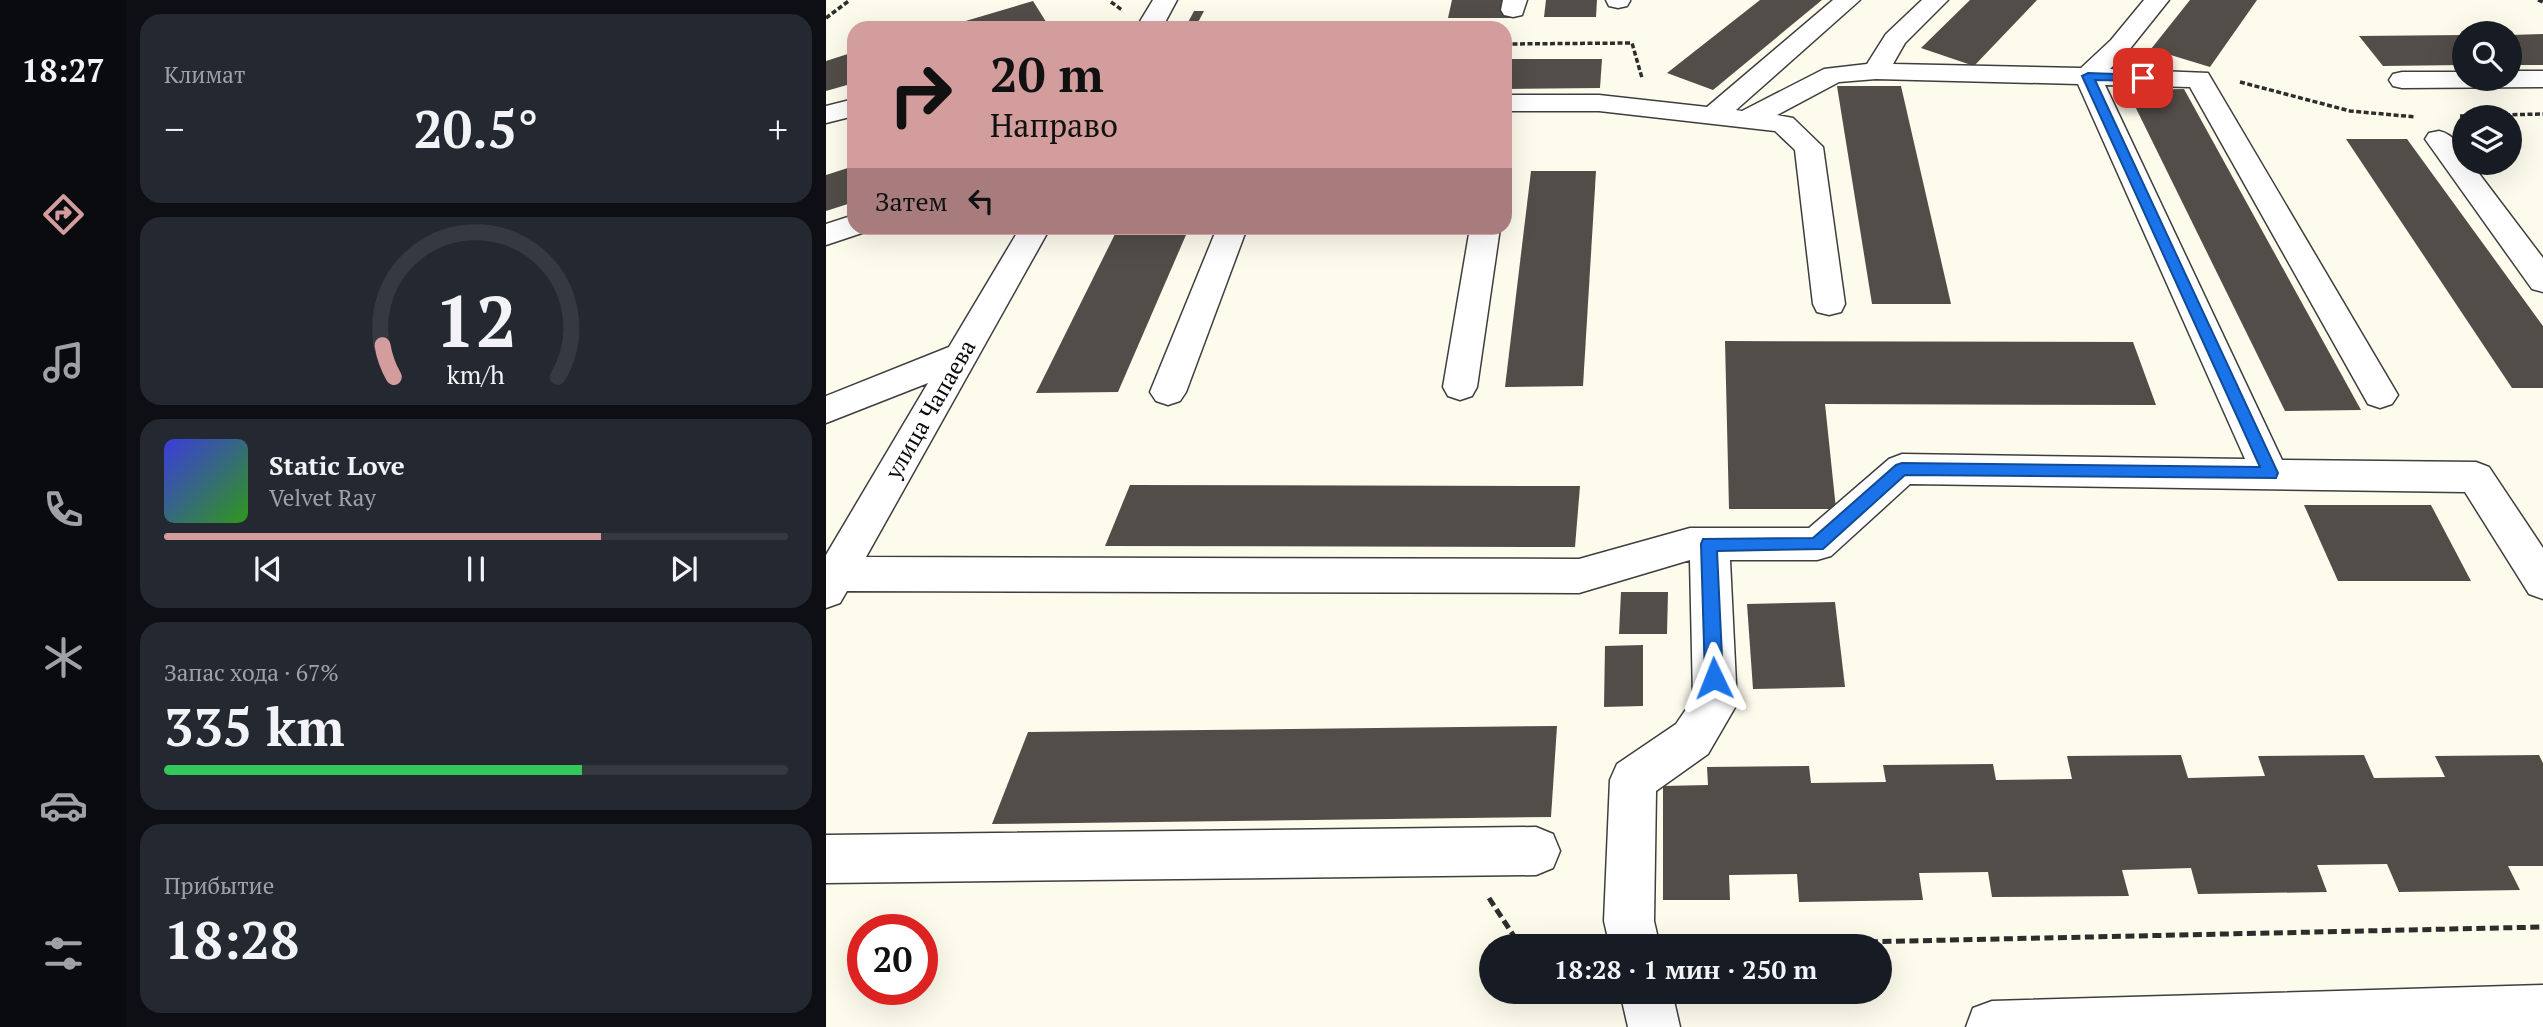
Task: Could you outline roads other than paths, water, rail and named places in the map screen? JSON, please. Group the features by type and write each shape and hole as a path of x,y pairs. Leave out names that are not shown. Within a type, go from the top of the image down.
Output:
{"street":[{"path":"1153,21 1165,0"},
{"path":"1713,116 1849,0"},
{"path":"1876,72 1895,39 1936,0"},
{"path":"2088,76 2120,45 2157,0"},
{"path":"1746,120 1833,75 1876,72 2199,79 2380,395"},
{"path":"2088,76 2270,473"},
{"path":"2402,80 2543,79"},
{"path":"1512,104 1599,103 1783,124 1809,147 1829,304"},
{"path":"826,115 847,109"},
{"path":"2436,124 2543,281"},
{"path":"826,235 847,228"},
{"name":"улица Чапаева","path":"831,582 1031,235"},
{"path":"1168,392 1229,235"},
{"path":"1460,387 1484,235"},
{"path":"826,410 961,356"},
{"path":"831,582 1580,576 1690,544 1817,544 1902,469 2476,477 2543,582"},
{"path":"1632,934 1629,921 1633,780 1692,738 1715,704 1709,544"},
{"path":"826,859 1536,851"},
{"path":"1649,1004 1654,1027"},
{"path":"1992,1027 2540,1016"}]}
